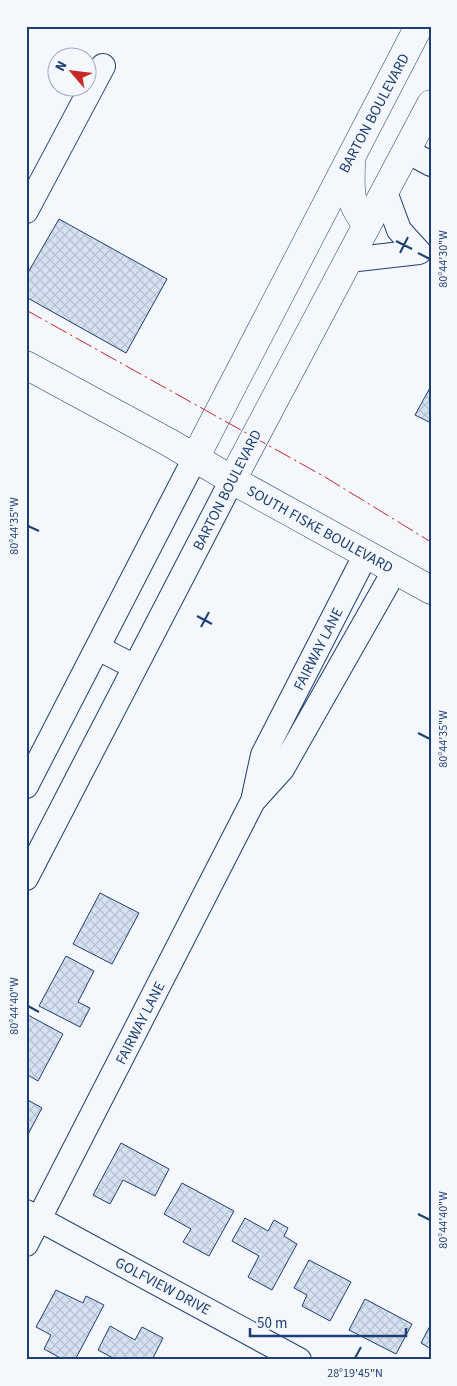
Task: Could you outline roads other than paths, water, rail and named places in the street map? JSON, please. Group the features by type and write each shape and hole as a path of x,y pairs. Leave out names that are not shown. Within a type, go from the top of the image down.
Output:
{"main road":[{"name":"BARTON BOULEVARD","path":"195,458 419,26"},
{"name":"BARTON BOULEVARD","path":"232,480 431,104"},
{"path":"352,154 350,196 355,210 367,225"},
{"name":"SOUTH FISKE BOULEVARD","path":"28,363 232,480 431,590"}],"street":[{"path":"427,26 431,28"},
{"path":"26,211 103,66"},
{"path":"407,151 431,164"},
{"path":"349,260 419,252 400,230 385,192"},
{"name":"BARTON BOULEVARD","path":"26,786 195,458"},
{"name":"BARTON BOULEVARD","path":"26,878 232,480"},
{"name":"FAIRWAY LANE","path":"253,801 263,755 366,554"},
{"name":"FAIRWAY LANE","path":"26,1244 33,1215 253,801 282,769 395,570"},
{"path":"98,648 135,667"},
{"name":"GOLFVIEW DRIVE","path":"33,1215 299,1360"}]}
